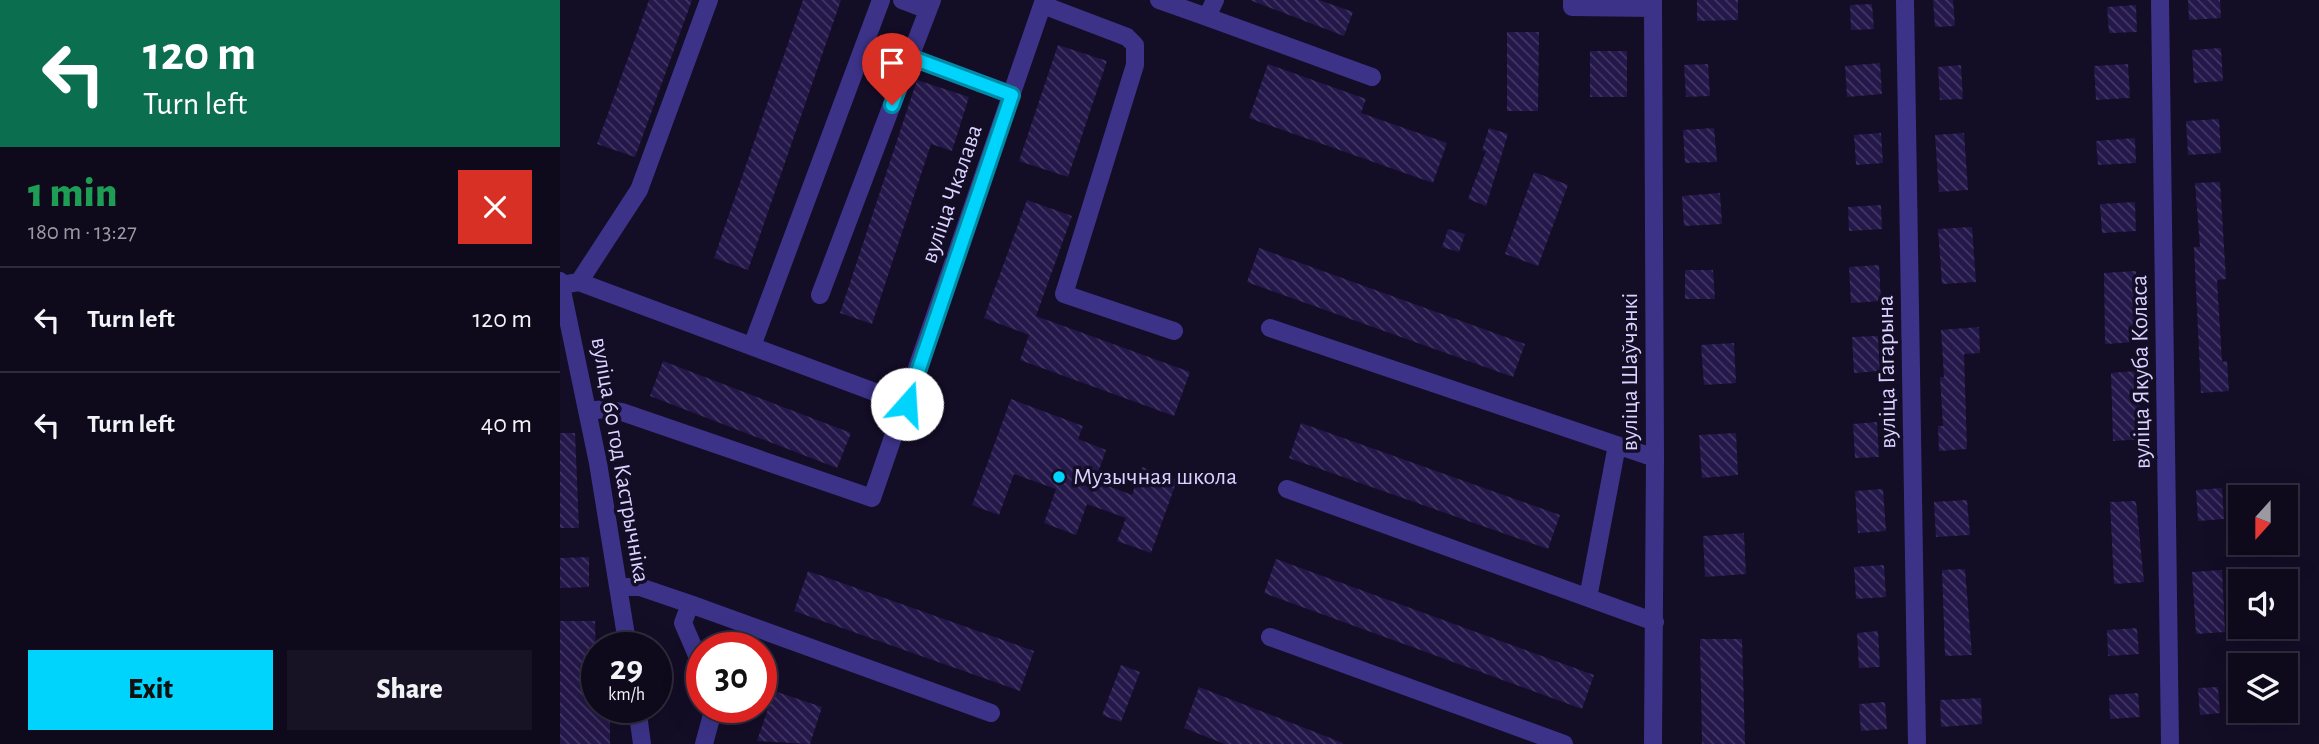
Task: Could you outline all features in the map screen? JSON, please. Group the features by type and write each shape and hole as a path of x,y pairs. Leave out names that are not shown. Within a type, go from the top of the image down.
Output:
{"street":[{"path":"709,0 639,190 567,283 752,346 907,404"},
{"path":"752,346 881,0"},
{"path":"820,295 930,5 902,0"},
{"path":"1159,0 1372,77"},
{"path":"1207,17 1215,0"},
{"path":"1572,0 1572,7 1653,4"},
{"name":"вуліца Гагарына","path":"1905,0 1917,744"},
{"name":"вуліца Якуба Коласа","path":"2160,0 2170,744"},
{"path":"1044,3 1127,37 1135,46 1135,65 1064,295 1174,331"},
{"name":"вуліца Чкалава","path":"588,411 605,409 622,412 872,498 907,404 1044,3"},
{"name":"вуліца Шаўчэнкі","path":"1653,4 1656,458 1653,744"},
{"path":"910,57 1012,95"},
{"name":"вуліца 60 год Кастрычніка","path":"567,283 625,632"},
{"path":"1270,328 1656,458"},
{"path":"1588,598 1617,445"},
{"path":"1287,489 1655,622"},
{"path":"618,587 640,587 991,713"},
{"path":"687,632 683,623 690,604"},
{"path":"1270,637 1555,742"},
{"path":"639,723 642,744"},
{"path":"704,744 710,723"}],"building":[{"path":"649,0 692,0 635,157 597,144"},
{"path":"803,0 841,0 748,270 714,258"},
{"path":"1250,0 1319,0 1353,12 1344,36"},
{"path":"1697,0 1738,0 1738,20 1697,21"},
{"path":"1933,0 1953,0 1955,26 1935,27"},
{"path":"2188,0 2220,0 2221,18 2189,20"},
{"path":"1872,4 1874,29 1851,30 1850,5"},
{"path":"2136,5 2137,32 2109,33 2107,7"},
{"path":"1507,32 1539,32 1538,111 1507,111"},
{"path":"1058,45 1107,61 1068,177 1019,161"},
{"path":"2221,48 2223,81 2194,83 2192,50"},
{"path":"1590,51 1627,51 1627,97 1590,97"},
{"path":"1880,63 1882,94 1847,97 1845,66"},
{"path":"1268,64 1366,99 1361,113 1447,143 1433,183 1249,118"},
{"path":"1708,64 1710,96 1686,97 1684,65"},
{"path":"2128,64 2130,98 2096,100 2094,66"},
{"path":"1961,65 1963,99 1940,100 1938,67"},
{"path":"917,80 969,97 952,151 931,144 872,324 840,313"},
{"path":"2219,119 2221,153 2188,155 2186,121"},
{"path":"1489,128 1508,134 1486,206 1468,199 1486,151 1482,150"},
{"path":"1714,128 1717,162 1685,163 1683,130"},
{"path":"1881,133 1883,163 1856,165 1854,135"},
{"path":"1964,133 1968,190 1939,192 1935,135"},
{"path":"2135,138 2136,163 2098,165 2096,141"},
{"path":"1534,172 1568,185 1538,266 1505,254"},
{"path":"2220,182 2226,279 2217,280 2222,362 2227,361 2229,391 2201,393 2194,247 2200,247 2195,183"},
{"path":"1720,193 1722,224 1684,226 1682,196"},
{"path":"1027,200 1072,216 1036,316 1190,372 1174,416 1020,360 1029,335 984,318"},
{"path":"2135,202 2136,231 2102,233 2100,204"},
{"path":"1881,205 1882,229 1849,231 1848,207"},
{"path":"1972,227 1976,282 1942,284 1938,229"},
{"path":"1448,229 1465,234 1459,252 1442,247"},
{"path":"1259,248 1525,344 1513,377 1247,282"},
{"path":"1879,265 1881,301 1851,303 1849,267"},
{"path":"1685,270 1713,270 1715,299 1685,299"},
{"path":"2136,271 2138,296 2133,296 2136,342 2105,344 2104,273"},
{"path":"1979,327 1980,353 1964,354 1967,449 1939,451 1938,426 1943,426 1940,377 1944,377 1941,330"},
{"path":"1878,336 1880,371 1854,373 1852,337"},
{"path":"1734,343 1736,383 1704,385 1701,345"},
{"path":"663,361 851,433 837,468 650,396"},
{"path":"2136,371 2144,439 2113,441 2111,373"},
{"name":"Музычная школа","path":"1011,399 1083,426 1078,439 1106,450 1095,481 1132,495 1142,467 1177,480 1151,553 1117,541 1126,518 1087,504 1076,535 1044,523 1056,489 1014,474 999,515 972,505"},
{"path":"1877,422 1879,457 1855,458 1853,424"},
{"path":"1301,423 1560,515 1548,549 1289,458"},
{"path":"560,433 575,433 579,528 560,528"},
{"path":"1736,433 1738,475 1702,478 1699,435"},
{"path":"2222,488 2224,519 2198,521 2196,490"},
{"path":"1883,489 1886,531 1858,533 1855,491"},
{"path":"1967,500 1970,535 1936,537 1934,502"},
{"path":"2136,501 2144,582 2114,584 2110,502"},
{"path":"1744,533 1746,574 1705,577 1703,536"},
{"path":"589,557 589,587 560,588 560,558"},
{"path":"1276,559 1594,675 1582,709 1264,593"},
{"path":"1884,565 1886,597 1856,599 1854,567"},
{"path":"1965,569 1972,655 1945,656 1942,570"},
{"path":"2222,570 2225,632 2196,634 2192,572"},
{"path":"808,571 1034,651 1020,691 794,611"},
{"path":"560,621 595,621 595,632 581,632 581,723 610,723 610,744 560,744"},
{"path":"2137,628 2139,654 2108,656 2107,630"},
{"path":"1878,631 1880,667 1859,668 1857,633"},
{"path":"1700,639 1742,639 1745,744 1702,744"},
{"path":"1121,665 1140,672 1121,722 1102,715"},
{"path":"1199,687 1343,744 1225,744 1184,728"},
{"path":"2218,687 2220,713 2200,715 2198,688"},
{"path":"777,692 822,707 810,744 757,741 763,723 777,723"},
{"path":"2138,693 2140,717 2110,719 2109,695"},
{"path":"1981,698 1982,724 1941,727 1940,700"},
{"path":"1885,702 1887,729 1861,731 1859,704"}],"place":[{"name":"Музычная школа","path":"1059,477"}],"route":[{"path":"892,105 910,57 1012,95 907,404"}]}
